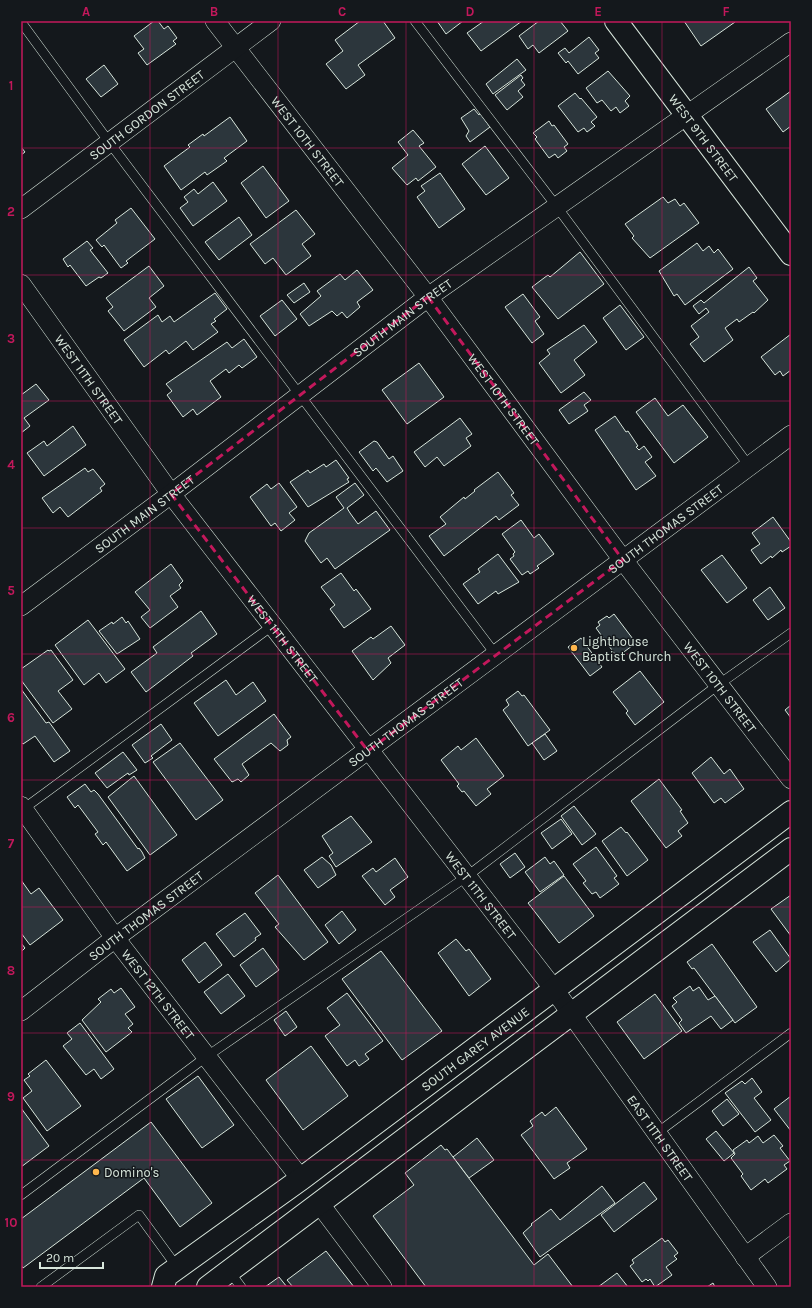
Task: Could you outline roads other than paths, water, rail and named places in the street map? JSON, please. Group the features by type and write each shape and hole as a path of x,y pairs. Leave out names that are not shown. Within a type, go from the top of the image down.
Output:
{"main road":[{"name":"WEST 9TH STREET","path":"616,21 791,254"},
{"name":"SOUTH GAREY AVENUE","path":"163,1287 166,1276 301,1179 553,988 791,812"},
{"path":"208,1287 235,1279 319,1202 791,849"}],"street":[{"name":"WEST 10TH STREET","path":"215,21 428,297 623,560 791,779"},
{"name":"SOUTH GORDON STREET","path":"21,209 234,47 271,21"},
{"name":"SOUTH MAIN STREET","path":"21,606 171,494 428,297 791,42"},
{"name":"WEST 11TH STREET","path":"21,284 171,494 368,751 553,988"},
{"name":"SOUTH THOMAS STREET","path":"21,1011 115,938 791,436"},
{"name":"WEST 12TH STREET","path":"22,809 115,938 301,1179"},
{"name":"EAST 11TH STREET","path":"553,988 767,1287"},
{"path":"319,1202 382,1287"},
{"path":"745,1257 791,1223"}],"lane":[{"path":"415,21 749,466"},
{"path":"21,22 109,142 301,394 496,655"},
{"path":"22,809 272,626"},
{"path":"21,1195 206,1057 466,876 718,685 791,633"},
{"path":"657,1133 791,1034"},
{"path":"41,1287 139,1215 178,1268"}],"place":[{"name":"Lighthouse Baptist Church","path":"574,648"},
{"name":"Domino's","path":"96,1172"}]}
